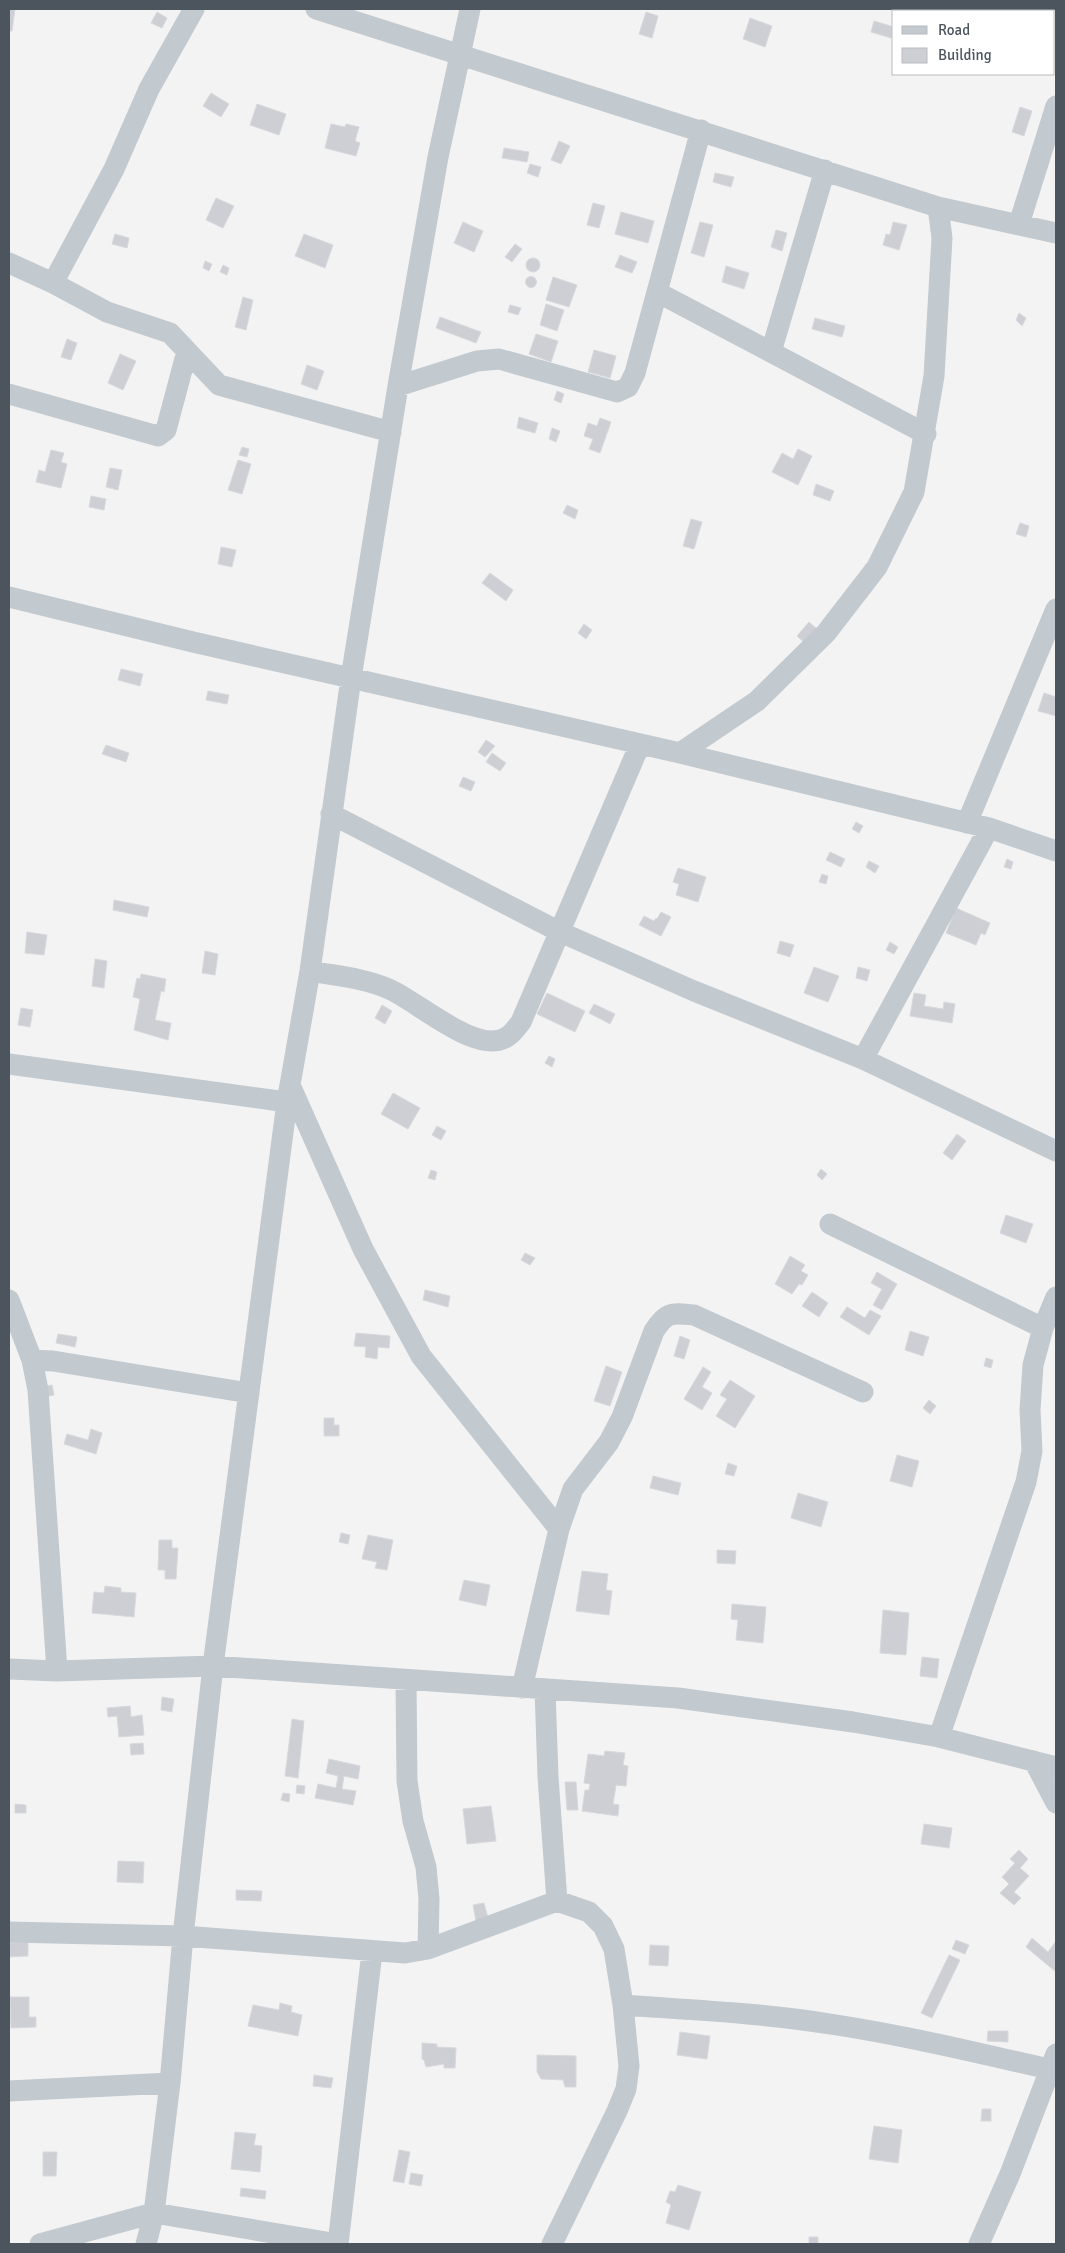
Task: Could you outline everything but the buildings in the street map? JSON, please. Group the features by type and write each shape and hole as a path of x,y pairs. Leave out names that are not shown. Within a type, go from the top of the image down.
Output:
{"street":[{"path":"53,283 114,169 150,89 194,9"},
{"path":"316,9 938,207 1056,233"},
{"path":"146,2244 154,2213 170,2083 213,1666 288,1094 310,971 351,678 398,386 438,156 470,9"},
{"path":"1019,224 1056,106"},
{"path":"398,386 477,360 499,358 617,392 628,387 636,373 701,130"},
{"path":"771,352 825,170"},
{"path":"680,753 757,701 826,633 878,567 914,492 926,434 934,376 942,247 938,207"},
{"path":"9,263 53,283 107,312 170,333 219,385 392,432"},
{"path":"657,292 926,434"},
{"path":"9,394 158,436 166,430 188,351"},
{"path":"9,597 680,753 988,828 1056,850"},
{"path":"967,823 1056,609"},
{"path":"310,971 382,986 461,1032 489,1042 511,1034 521,1022 640,744"},
{"path":"331,814 560,932 694,991 863,1059 1056,1151"},
{"path":"863,1059 988,828"},
{"path":"9,1064 288,1094"},
{"path":"288,1094 364,1249 421,1356 559,1529"},
{"path":"830,1224 1043,1328"},
{"path":"939,1737 1026,1482 1032,1451 1030,1410 1032,1365 1043,1328 1056,1297"},
{"path":"9,1300 32,1360 38,1390 57,1670"},
{"path":"522,1688 559,1529 573,1489 609,1442 622,1418 654,1330 663,1318 672,1313 694,1315 863,1392"},
{"path":"32,1360 53,1361 249,1394"},
{"path":"9,1670 213,1666 678,1698 762,1708 939,1737 1056,1767"},
{"path":"406,1680 407,1781 413,1821 426,1867 429,1898 428,1949"},
{"path":"545,1689 548,1777 557,1901"},
{"path":"1034,1761 1056,1803"},
{"path":"9,1932 184,1936 372,1952 405,1953 428,1949 557,1901 589,1912 603,1926 614,1949 623,2005 629,2066 626,2090 552,2244"},
{"path":"40,2244 154,2213 338,2244 372,1952"},
{"path":"623,2005 718,2012 829,2024 1053,2062 1010,2174 979,2244"},
{"path":"9,2091 170,2083"}]}
